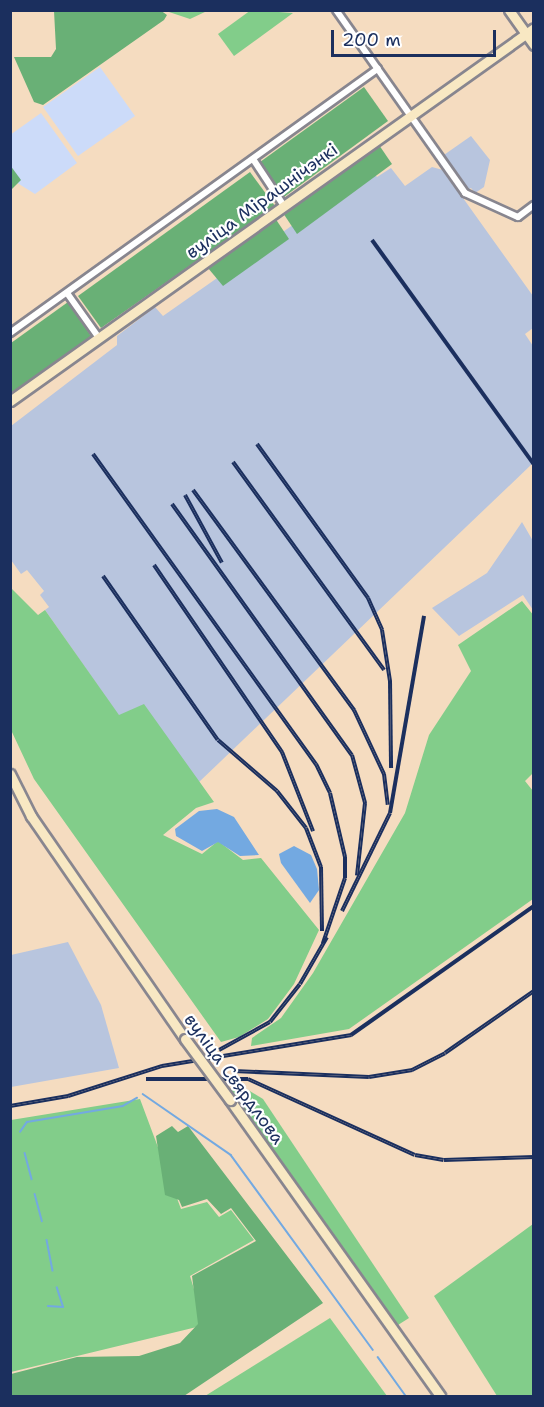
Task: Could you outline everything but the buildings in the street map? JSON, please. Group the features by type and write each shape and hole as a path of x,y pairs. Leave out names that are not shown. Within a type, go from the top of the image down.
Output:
{"main road":[{"path":"509,10 530,31 534,45"},
{"name":"вуліца Мірашнічэнкі","path":"10,401 530,31"},
{"name":"вуліца Свярдлова","path":"10,774 31,816 185,1040 440,1396"}],"street":[{"path":"340,12 412,115 452,178 465,193 518,217 534,205"},
{"path":"10,333 378,69"},
{"path":"253,159 284,206"},
{"path":"67,293 99,338"}],"shaded area":[{"path":"100,67 135,116 78,156 43,107"},
{"path":"41,113 77,163 35,194 11,179 10,135"},
{"path":"471,136 490,160 484,187 475,193 471,188 466,191 441,157"},
{"path":"432,167 443,170 533,296 533,328 525,334 533,346 533,463 198,783 119,716 45,610 49,607 40,595 44,591 27,570 21,574 11,560 11,426 117,345 117,336 155,307 163,316 371,170 377,177 391,168 405,186"},
{"path":"522,522 533,541 533,610 523,595 459,636 432,608 487,573"},
{"path":"68,942 101,1005 119,1068 11,1087 11,955"}],"green space":[{"path":"160,10 167,15 164,20 43,105 34,102 14,57 51,57 56,49 54,11"},
{"path":"251,10 293,13 234,56 218,34"},
{"path":"166,11 207,11 190,19"},
{"path":"364,87 388,121 284,197 260,162"},
{"path":"379,145 392,164 297,234 283,213"},
{"path":"10,165 21,180 11,190 10,188"},
{"path":"250,172 275,206 101,328 78,296"},
{"path":"275,218 289,239 223,286 208,268"},
{"path":"68,302 91,336 11,394 11,343"},
{"path":"11,588 38,615 45,610 119,715 144,704 214,802 196,808 163,835 202,854 218,841 243,860 261,858 319,930 294,984 268,1019 239,1037 221,1042 34,779 11,730"},
{"path":"522,601 534,616 534,772 525,781 533,791 533,899 349,1029 251,1046 252,1038 281,1018 313,973 405,813 429,735 471,671 458,645"},
{"path":"238,1084 263,1099 409,1318 398,1325 231,1090"},
{"path":"140,1099 181,1209 207,1202 219,1217 231,1210 254,1240 190,1276 205,1325 11,1372 11,1120"},
{"path":"172,1126 178,1132 188,1126 323,1303 184,1396 11,1396 11,1374 77,1357 139,1356 180,1343 198,1324 192,1276 256,1241 231,1208 221,1214 207,1199 182,1207 179,1200 165,1195 156,1136"},
{"path":"533,1224 533,1396 497,1396 434,1296"},
{"path":"330,1318 387,1396 205,1396"}],"water":[{"path":"217,809 234,817 259,855 240,856 218,842 202,851 176,836 175,829 199,811"},
{"path":"294,846 311,855 317,869 319,890 310,903 281,863 279,854"}],"waterway":[{"path":"143,1094 231,1155 373,1350"},
{"path":"20,1132 27,1122 123,1106 137,1098"},
{"path":"25,1153 32,1179"},
{"path":"35,1194 42,1221"},
{"path":"47,1240 53,1270"},
{"path":"48,1306 63,1307 57,1288"},
{"path":"378,1357 406,1396"}],"railway":[{"path":"372,240 534,465"},
{"path":"257,444 368,598 382,630 390,681 391,768"},
{"path":"93,454 316,764 330,793 345,857 345,878 323,943"},
{"path":"233,462 384,670"},
{"path":"193,490 354,710 384,774 388,805"},
{"path":"185,495 222,563"},
{"path":"172,504 352,755 365,803 357,876"},
{"path":"154,565 282,752 313,831"},
{"path":"103,576 218,740 277,791 306,828 321,867 322,931"},
{"path":"342,911 390,813 424,616"},
{"path":"10,1106 68,1096 162,1066 351,1035 534,906"},
{"path":"219,1050 270,1022 300,984 327,937"},
{"path":"234,1071 369,1077 412,1070 445,1053 534,991"},
{"path":"146,1079 248,1079 415,1155 444,1160 534,1157"}]}
